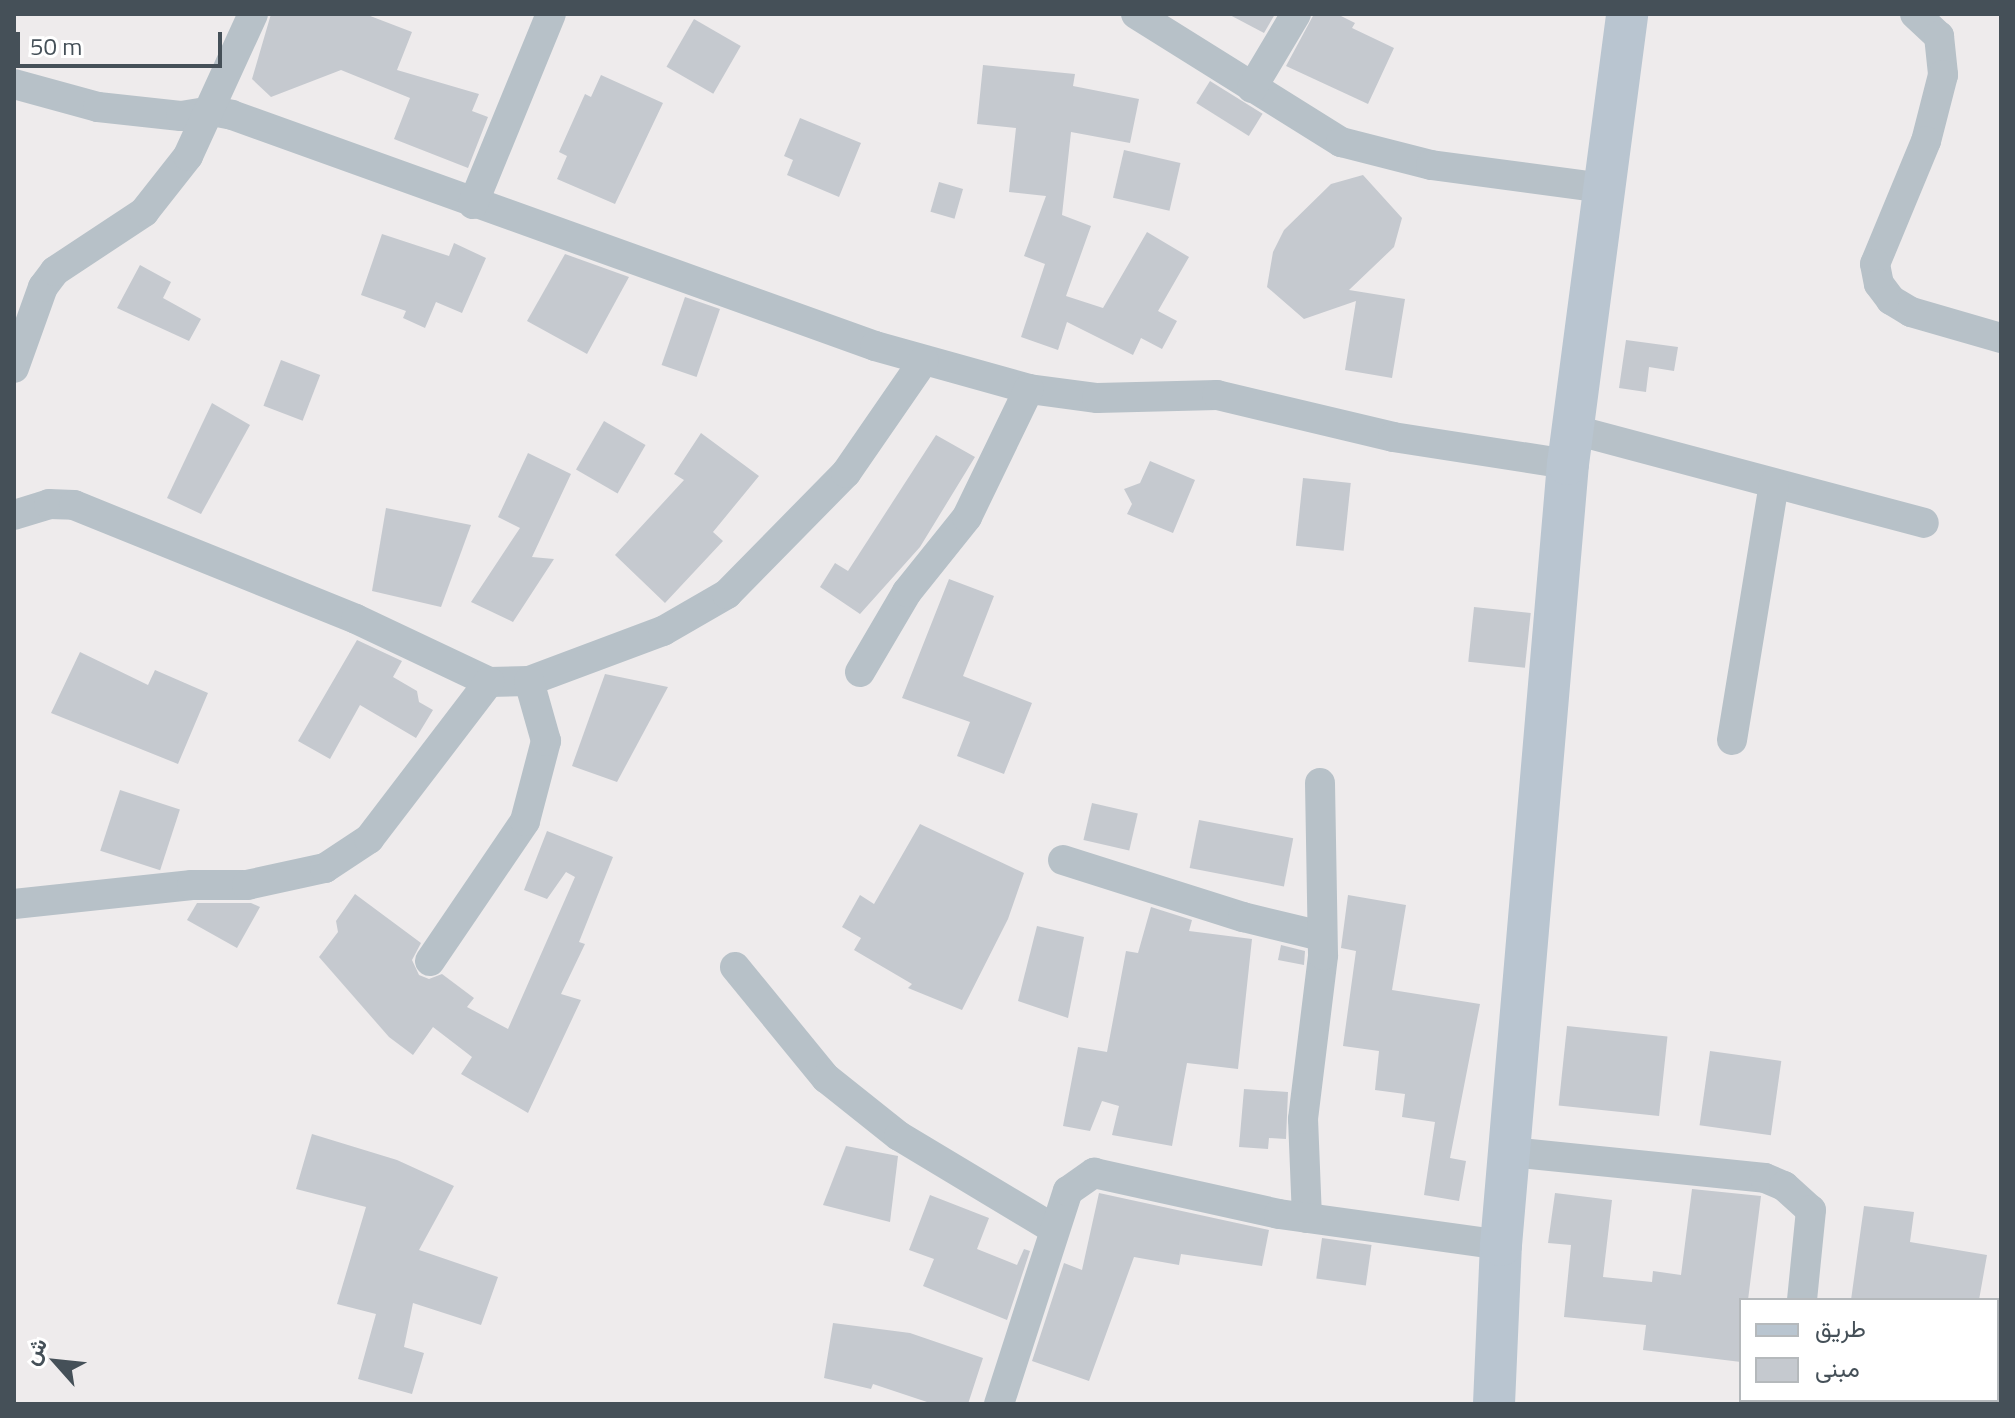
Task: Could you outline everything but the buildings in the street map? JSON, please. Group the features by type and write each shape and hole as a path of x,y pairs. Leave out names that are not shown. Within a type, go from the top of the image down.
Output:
{"street":[{"path":"14,368 43,287 55,271 144,212 188,156 212,111 253,14"},
{"path":"473,204 551,14"},
{"path":"1136,14 1341,142 1431,165 1604,188"},
{"path":"1252,88 1296,14"},
{"path":"1494,1404 1501,1245 1570,446 1627,14"},
{"path":"1915,14 1939,36 1943,75 1926,141 1875,264 1879,284 1891,300 1911,312 2001,338"},
{"path":"14,84 98,107 181,116 212,111 924,360 1029,389 1097,398 1217,395 1393,437 1570,446 1774,484 1924,523"},
{"path":"14,515 49,504 74,505 356,619 489,682 529,681 663,631 727,594 846,473 924,360"},
{"path":"860,672 907,592 967,517 1029,389"},
{"path":"1732,740 1774,484"},
{"path":"430,961 525,821 546,741 529,681"},
{"path":"14,904 247,885 325,868 369,839 489,682"},
{"path":"1307,1218 1303,1119 1321,990 1320,783"},
{"path":"1063,860 1243,917 1321,936"},
{"path":"735,967 826,1078 899,1136 1054,1229"},
{"path":"1510,1152 1765,1178 1784,1186 1811,1210 1802,1298"},
{"path":"999,1404 1068,1191 1094,1173 1307,1218 1501,1245"},
{"path":"1999,1404 2001,1374"}]}
